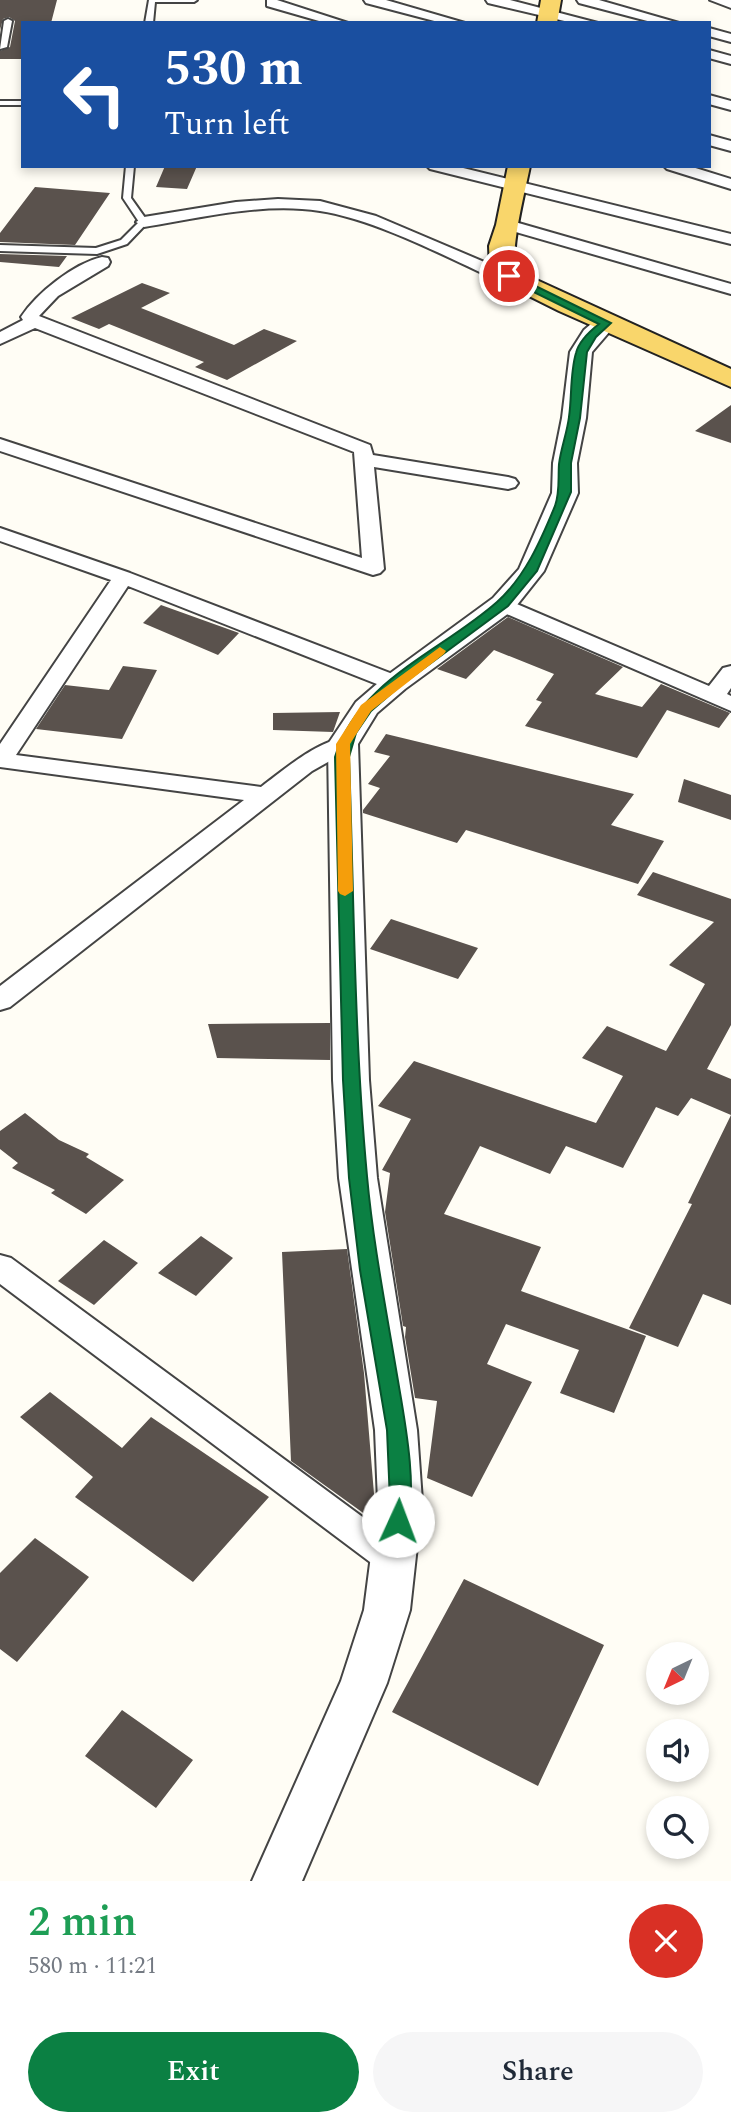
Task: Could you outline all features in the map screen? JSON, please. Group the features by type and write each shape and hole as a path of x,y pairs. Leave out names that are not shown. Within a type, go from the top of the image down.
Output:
{"main road":[{"path":"517,176 508,225 501,246 502,269 516,282 731,379"},
{"path":"665,349 731,365"}],"street":[{"path":"370,0 450,21"},
{"path":"493,0 583,21"},
{"path":"584,0 664,21"},
{"path":"717,0 731,4"},
{"path":"272,3 335,21"},
{"path":"309,21 322,17"},
{"path":"711,33 731,38"},
{"path":"711,55 731,60"},
{"path":"711,100 731,106"},
{"path":"711,141 731,146"},
{"path":"451,168 517,176 731,239"},
{"path":"679,168 731,184"},
{"path":"144,222 236,206 320,206 370,219 516,282"},
{"path":"508,225 731,289"},
{"path":"0,445 373,569 363,449 34,321 30,317 45,299 104,259"},
{"path":"0,339 34,321"},
{"path":"0,999 304,766 343,744 366,708 503,604 531,571 561,506 565,492 565,463 575,418 581,352 592,335 606,323"},
{"path":"364,459 508,483"},
{"path":"0,534 123,577 396,683"},
{"path":"123,577 0,760 266,795"},
{"path":"503,604 722,701 731,673"},
{"path":"277,1881 364,1683 387,1610 400,1501 397,1430 358,1178 351,1080 343,744"},
{"path":"0,1267 394,1560"}],"lane":[{"path":"149,21 152,0 194,0"},
{"path":"0,47 4,47 8,21"},
{"path":"0,103 21,103"},
{"path":"104,259 144,222 127,198 130,168"},
{"path":"0,248 88,252 124,242"}],"building":[{"path":"0,0 57,0 52,21 21,21 21,59 0,59 0,51 10,47 15,21 9,17 3,19 0,30"},
{"path":"164,168 196,168 187,189 156,187"},
{"path":"35,187 110,193 75,245 0,242 0,233"},
{"path":"0,254 67,256 59,267 0,262"},
{"path":"142,283 170,293 141,308 234,345 264,329 297,341 227,380 195,367 204,362 109,324 99,329 71,318"},
{"path":"731,405 731,443 695,431"},
{"path":"161,605 239,633 218,655 143,623"},
{"path":"508,617 623,667 595,694 642,707 661,684 730,713 719,728 667,710 637,758 525,726 542,702 536,700 554,674 494,650 466,679 437,669"},
{"path":"123,666 157,670 122,739 36,729 65,685 109,690"},
{"path":"340,712 333,732 273,730 273,713"},
{"path":"386,734 634,794 611,825 664,841 638,884 466,830 457,843 363,813 380,788 368,784 390,756 374,752"},
{"path":"684,779 731,795 731,820 678,802"},
{"path":"653,872 731,899 731,1025 707,1069 731,1079 731,1115 691,1098 678,1116 656,1107 623,1168 566,1146 550,1174 480,1146 444,1214 541,1247 521,1291 646,1336 614,1413 560,1393 579,1350 506,1324 487,1364 532,1382 472,1497 427,1478 437,1401 415,1398 405,1337 406,1327 403,1326 385,1212 390,1173 382,1170 411,1119 378,1106 414,1061 596,1123 623,1076 582,1058 607,1026 666,1051 705,984 669,965 714,922 637,895"},
{"path":"391,919 478,948 458,979 370,949"},
{"path":"330,1023 330,1060 217,1058 208,1024"},
{"path":"25,1113 59,1140 89,1154 86,1157 124,1180 86,1214 51,1193 55,1190 12,1168 18,1163 0,1149 0,1131"},
{"path":"731,1115 731,1305 703,1294 678,1347 629,1328 692,1204 688,1203"},
{"path":"201,1236 233,1258 196,1296 158,1273"},
{"path":"104,1240 138,1263 94,1305 58,1281"},
{"path":"347,1249 364,1373 375,1506 373,1520 291,1461 282,1252"},
{"path":"50,1392 122,1448 151,1417 269,1497 193,1582 75,1497 93,1477 20,1417"},
{"path":"35,1538 89,1577 17,1662 0,1649 0,1573"},
{"path":"464,1579 604,1645 538,1786 392,1712"},
{"path":"122,1710 193,1760 156,1808 85,1756"}],"slow traffic":[{"path":"345,891 343,744 366,708 440,651"}],"route":[{"path":"398,1521 400,1501 397,1430 370,1270 358,1178 351,1080 343,744 366,708 503,604 531,571 561,506 565,492 565,463 575,418 581,352 585,343 606,323 516,282 509,276"}]}
